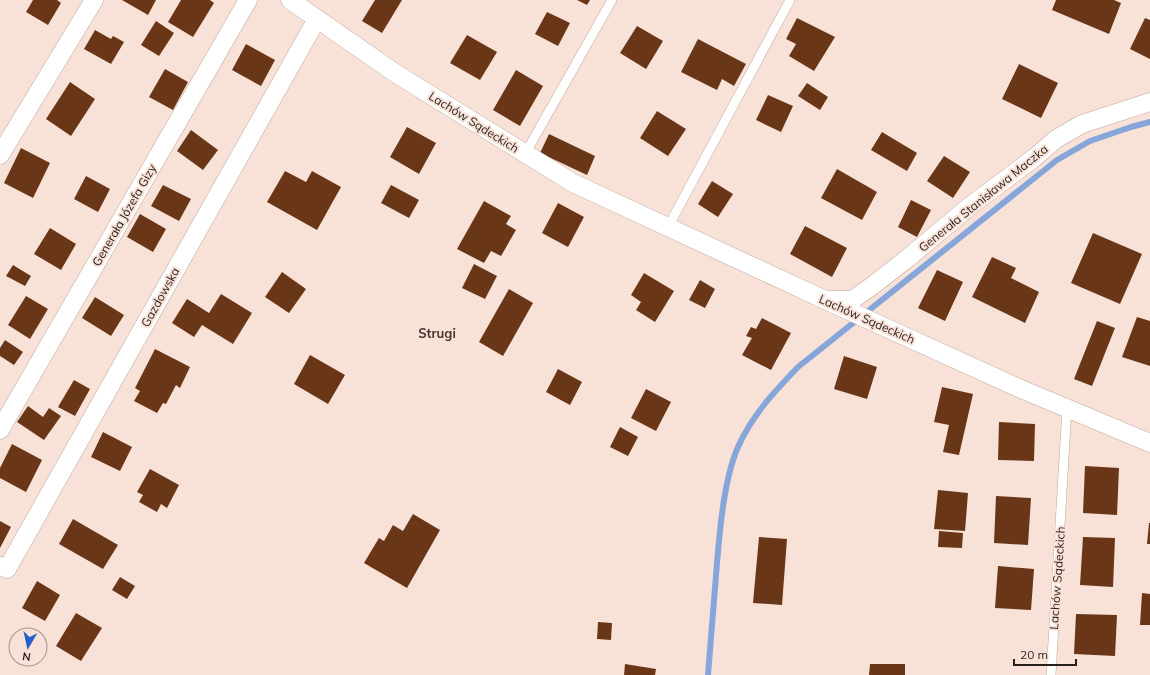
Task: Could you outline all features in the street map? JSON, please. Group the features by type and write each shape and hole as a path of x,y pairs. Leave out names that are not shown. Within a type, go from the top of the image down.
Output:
{"street":[{"path":"0,155 94,0"},
{"name":"Generała Józefa Gizy","path":"0,430 248,0"},
{"name":"Lachów Sądeckich","path":"290,0 395,74 573,183 844,309 1021,389 1150,443"},
{"name":"Gazdowska","path":"0,566 7,569 317,19"},
{"name":"Generała Stanisława Maczka","path":"823,299 852,300 908,258 970,206 1034,158 1056,139 1082,124 1150,102"}],"lane":[{"path":"525,154 612,0"},
{"path":"668,227 790,0"},
{"name":"Lachów Sądeckich","path":"1051,675 1067,408"}],"building":[{"path":"33,0 57,0 61,3 48,25 26,12"},
{"path":"122,0 156,0 148,15"},
{"path":"181,0 210,0 214,3 193,37 168,22"},
{"path":"375,0 402,0 382,33 362,21"},
{"path":"577,0 590,0 587,5"},
{"path":"1056,0 1114,0 1121,3 1109,34 1052,10"},
{"path":"547,12 570,23 558,46 535,34"},
{"path":"797,18 835,37 814,71 789,56 796,44 786,39"},
{"path":"1145,18 1150,20 1150,59 1130,49"},
{"path":"156,21 174,33 159,56 141,45"},
{"path":"637,26 663,41 646,69 620,53"},
{"path":"95,30 111,39 113,36 124,42 111,64 84,49"},
{"path":"467,35 497,52 480,80 450,63"},
{"path":"698,39 746,64 734,86 722,79 717,90 681,72"},
{"path":"246,44 275,60 261,86 232,70"},
{"path":"1019,64 1058,83 1041,118 1002,99"},
{"path":"165,69 188,82 173,110 149,97"},
{"path":"516,70 543,86 520,126 493,110"},
{"path":"70,82 95,99 71,136 46,119"},
{"path":"807,83 828,97 820,110 798,96"},
{"path":"768,95 793,106 781,132 756,120"},
{"path":"657,111 686,129 668,156 640,138"},
{"path":"407,127 436,143 419,174 390,157"},
{"path":"191,130 218,150 203,170 177,151"},
{"path":"882,132 917,153 907,171 871,150"},
{"path":"549,134 595,156 587,175 540,153"},
{"path":"21,148 50,163 33,198 4,183"},
{"path":"944,156 970,172 953,198 927,181"},
{"path":"837,169 877,192 862,220 821,198"},
{"path":"285,171 306,182 312,171 341,187 317,230 267,202"},
{"path":"86,176 110,189 98,212 74,199"},
{"path":"712,181 733,194 718,217 698,204"},
{"path":"163,185 191,199 179,221 151,206"},
{"path":"391,185 419,200 409,218 381,203"},
{"path":"911,200 931,210 917,237 898,227"},
{"path":"484,201 511,216 506,224 516,230 501,256 491,251 484,263 457,249"},
{"path":"558,203 584,217 568,247 542,233"},
{"path":"140,214 166,229 153,252 127,237"},
{"path":"805,226 847,248 832,277 790,254"},
{"path":"50,228 76,244 61,270 34,254"},
{"path":"1093,233 1142,254 1120,304 1071,283"},
{"path":"992,257 1016,268 1011,278 1039,292 1025,323 972,297"},
{"path":"474,264 497,276 485,299 462,288"},
{"path":"13,265 31,276 25,286 6,276"},
{"path":"937,270 963,282 945,321 918,308"},
{"path":"282,272 306,289 289,313 265,297"},
{"path":"644,273 674,291 655,322 636,310 641,302 631,295"},
{"path":"700,280 715,289 705,308 689,300"},
{"path":"509,289 533,303 503,356 479,342"},
{"path":"221,294 252,313 233,344 202,325 194,337 172,323 187,299 209,313"},
{"path":"26,296 48,309 30,339 8,325"},
{"path":"95,297 124,315 111,336 82,318"},
{"path":"1137,317 1150,321 1150,366 1122,357"},
{"path":"762,318 791,333 771,370 742,355 752,338 746,336 751,327 756,329"},
{"path":"1097,321 1115,328 1092,386 1074,379"},
{"path":"5,340 23,352 14,365 0,356 0,348"},
{"path":"155,349 190,367 180,388 176,385 166,404 163,403 157,413 134,401 140,391 135,388"},
{"path":"310,355 345,375 328,404 294,384"},
{"path":"844,356 877,367 867,399 834,389"},
{"path":"558,369 582,382 570,405 546,392"},
{"path":"74,380 90,389 75,416 58,407"},
{"path":"942,387 973,394 959,455 943,452 949,425 934,422"},
{"path":"646,389 671,402 656,431 631,418"},
{"path":"28,406 43,417 49,408 61,416 44,440 17,422"},
{"path":"999,422 1035,424 1034,461 998,460"},
{"path":"620,427 638,437 628,456 610,447"},
{"path":"103,432 132,447 120,471 91,457"},
{"path":"12,444 42,460 26,492 0,478 0,468"},
{"path":"1085,466 1119,468 1117,515 1083,513"},
{"path":"150,469 179,485 167,508 161,504 157,512 139,502 143,495 137,492"},
{"path":"938,490 968,493 965,531 934,529"},
{"path":"996,496 1031,498 1028,545 994,543"},
{"path":"413,514 440,530 407,588 364,563 379,538 384,541 393,525 403,531"},
{"path":"73,519 118,545 103,569 59,544"},
{"path":"0,521 11,527 0,548"},
{"path":"1149,523 1150,544 1147,544"},
{"path":"939,531 963,533 962,548 938,547"},
{"path":"759,537 787,539 782,605 753,603"},
{"path":"1083,537 1115,538 1113,587 1080,585"},
{"path":"998,566 1034,569 1031,610 995,608"},
{"path":"120,577 135,586 127,599 112,590"},
{"path":"37,581 60,595 45,621 22,608"},
{"path":"1142,593 1150,594 1150,625 1140,625"},
{"path":"76,613 102,628 81,661 56,646"},
{"path":"1076,614 1117,615 1115,656 1074,654"},
{"path":"598,622 612,623 611,640 597,639"},
{"path":"625,664 656,669 655,675 624,675"},
{"path":"870,664 905,664 905,675 869,675"}],"waterway":[{"path":"708,675 723,504 733,460 744,435 757,414 798,367 1057,160 1090,141 1150,122"}],"district":[{"name":"Strugi","path":"437,333"}]}
